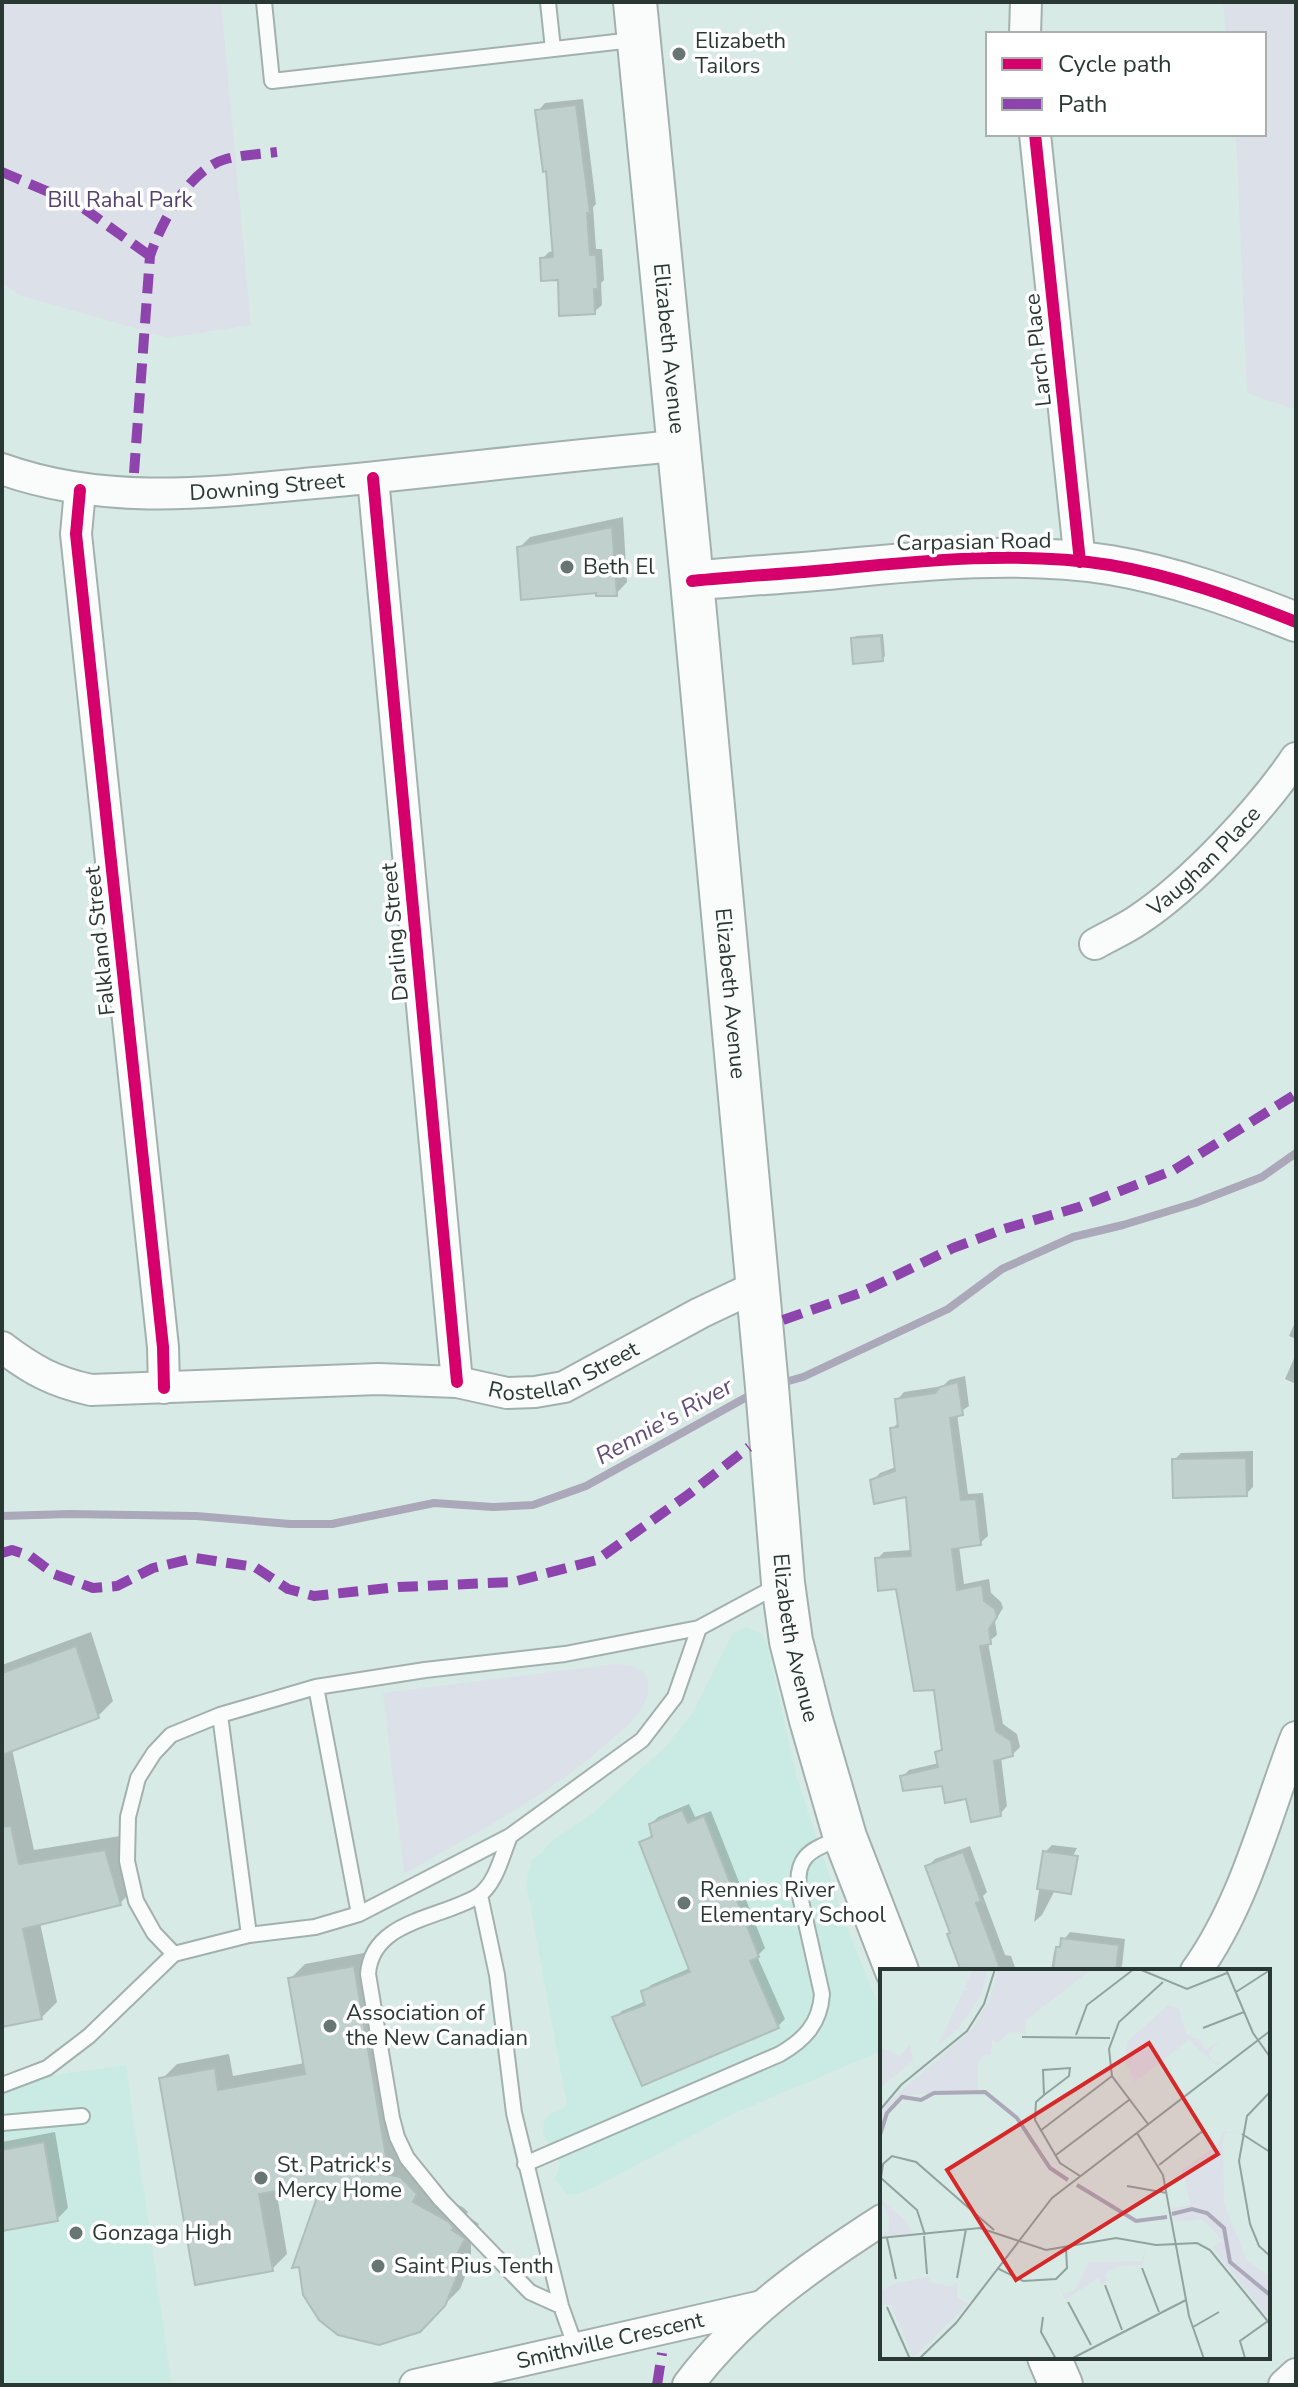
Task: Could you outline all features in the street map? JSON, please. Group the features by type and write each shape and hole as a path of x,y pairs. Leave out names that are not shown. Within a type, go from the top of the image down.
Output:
{"main road":[{"name":"Elizabeth Avenue","path":"637,20 692,581 783,1583 791,1641 845,1837 896,1969"},
{"path":"1050,2359 1061,2385"}],"street":[{"path":"1025,32 1026,2"},
{"name":"Larch Place","path":"1035,136 1080,562"},
{"name":"Downing Street","path":"2,469 80,490 127,494 217,492 677,446"},
{"name":"Darling Street","path":"373,478 457,1382"},
{"name":"Falkland Street","path":"80,490 76,534 160,1315 164,1388"},
{"name":"Carpasian Road","path":"692,581 952,559 1080,562 1110,565 1188,582 1296,622"},
{"name":"Vaughan Place","path":"1095,944 1139,920 1175,890 1249,817 1296,758"},
{"name":"Rostellan Street","path":"2,1347 24,1364 62,1384 91,1390 378,1379 457,1382 507,1393 564,1387 700,1313 757,1286"},
{"path":"1197,1969 1223,1923 1287,1790 1296,1737"},
{"path":"688,2385 724,2341 758,2307 816,2263 880,2221"},
{"name":"Smithville Crescent","path":"415,2385 758,2307"},
{"path":"1284,2385 1296,2374"}],"lane":[{"path":"264,2 272,81 553,49 637,20"},
{"path":"548,2 553,49"},
{"path":"174,1954 154,1933 136,1901 127,1861 128,1817 138,1778 154,1753 171,1735 220,1715 316,1687 425,1670 565,1654 699,1628 783,1583"},
{"path":"2,2085 47,2068 89,2036 174,1954 249,1935 315,1927 359,1914 510,1836 642,1740 675,1697 699,1628"},
{"path":"316,1687 359,1914"},
{"path":"220,1715 249,1935"},
{"path":"510,1836 494,1876 480,1895 389,1934 372,1954 368,1974 392,2118 407,2158 441,2200 530,2292 561,2306"},
{"path":"525,2164 780,2054 802,2041 817,2017 822,1994 797,1880 799,1868 809,1853 845,1837"},
{"path":"480,1895 497,1975 514,2113 561,2306 576,2348"},
{"path":"2,2123 82,2116"}],"shaded area":[{"name":"Rennies River Elementary School","path":"747,1627 761,1633 767,1643 796,1775 845,1923 880,2008 880,2052 735,2113 595,2187 574,2195 566,2194 555,2179 560,2164 543,2134 544,2120 567,2106 526,1883 532,1859 542,1853 550,1842 593,1813 667,1745 692,1713 733,1633"},
{"name":"Gonzaga High","path":"126,2065 172,2385 2,2385 2,2082"}],"green space":[{"name":"Bill Rahal Park","path":"2,2 221,2 251,325 168,338 19,295 2,282"},
{"path":"1223,2 1296,2 1296,410 1247,393 1236,136 1266,136 1266,32 1226,32"},
{"path":"615,1664 632,1666 645,1673 647,1698 631,1722 538,1796 404,1874 383,1693"}],"building":[{"path":"576,105 590,213 587,213 590,255 596,255 598,289 594,289 595,314 559,316 558,280 541,281 540,258 553,257 546,171 543,172 535,110"},
{"name":"Beth El","path":"612,527 617,596 596,596 596,593 521,600 517,547"},
{"path":"881,636 883,661 853,664 851,638"},
{"path":"958,1382 963,1415 950,1418 961,1500 976,1499 981,1545 952,1549 957,1590 982,1585 984,1601 995,1609 997,1617 989,1629 991,1644 980,1646 996,1731 1011,1741 1013,1756 994,1761 1001,1816 971,1822 966,1799 945,1803 942,1786 903,1791 900,1776 938,1767 935,1752 942,1750 934,1690 914,1691 896,1589 878,1591 875,1558 911,1556 906,1497 874,1504 870,1480 895,1471 890,1428 898,1427 895,1399 935,1393 940,1387"},
{"path":"1246,1458 1247,1496 1173,1498 1172,1459"},
{"path":"76,1646 99,1718 2,1755 2,1673"},
{"path":"682,1810 688,1823 704,1816 759,1957 750,1961 779,2028 642,2086 612,2017 645,2005 641,1991 690,1972 639,1842 652,1837 649,1824"},
{"path":"11,1826 19,1864 105,1850 121,1905 23,1929 42,2019 2,2027 2,1827"},
{"path":"1043,1851 1078,1856 1071,1894 1037,1889"},
{"path":"963,1852 981,1901 976,1903 1000,1969 960,1969 925,1866"},
{"path":"1061,1938 1119,1945 1116,1969 1053,1969 1056,1947 1060,1947"},
{"path":"354,1966 389,2175 400,2177 417,2194 413,2202 449,2222 454,2228 452,2230 465,2239 457,2254 456,2279 445,2306 420,2332 379,2345 338,2335 319,2320 303,2295 299,2267 292,2268 322,2183 259,2194 273,2271 195,2285 159,2078 215,2068 218,2090 305,2074 288,1978"},
{"path":"44,2142 58,2221 2,2231 2,2150"}],"waterway":[{"name":"Rennie's River","path":"778,1384 803,1377 948,1309 1002,1269 1073,1237 1195,1203 1262,1177 1296,1153"},
{"name":"Rennie's River","path":"2,1516 196,1516 290,1524 332,1524 434,1503 493,1507 533,1505 586,1486 754,1393"}],"marked path":[{"path":"134,473 150,256 161,228 189,185 213,165 226,159 277,152"},
{"path":"2,172 79,205 150,256"},
{"path":"783,1320 860,1293 953,1248 1079,1207 1174,1170 1296,1094"},
{"path":"2,1553 12,1550 30,1556 54,1574 93,1588 117,1586 153,1568 195,1558 255,1567 288,1589 314,1596 398,1587 513,1582 597,1560 749,1447"},
{"path":"657,2385 662,2353"}],"cycle path":[{"path":"1035,136 1080,562"},
{"path":"373,478 457,1382"},
{"path":"80,490 76,534 163,1347 164,1388"},
{"path":"692,581 940,560 1042,558 1110,565 1158,575 1296,622"}],"place":[{"name":"Elizabeth Tailors","path":"679,54"},
{"name":"Beth El","path":"567,567"},
{"name":"Rennies River Elementary School","path":"684,1903"},
{"name":"Association of the New Canadian","path":"330,2026"},
{"name":"St. Patrick's Mercy Home","path":"261,2178"},
{"name":"Gonzaga High","path":"76,2233"},
{"name":"Saint Pius Tenth","path":"378,2266"}]}
